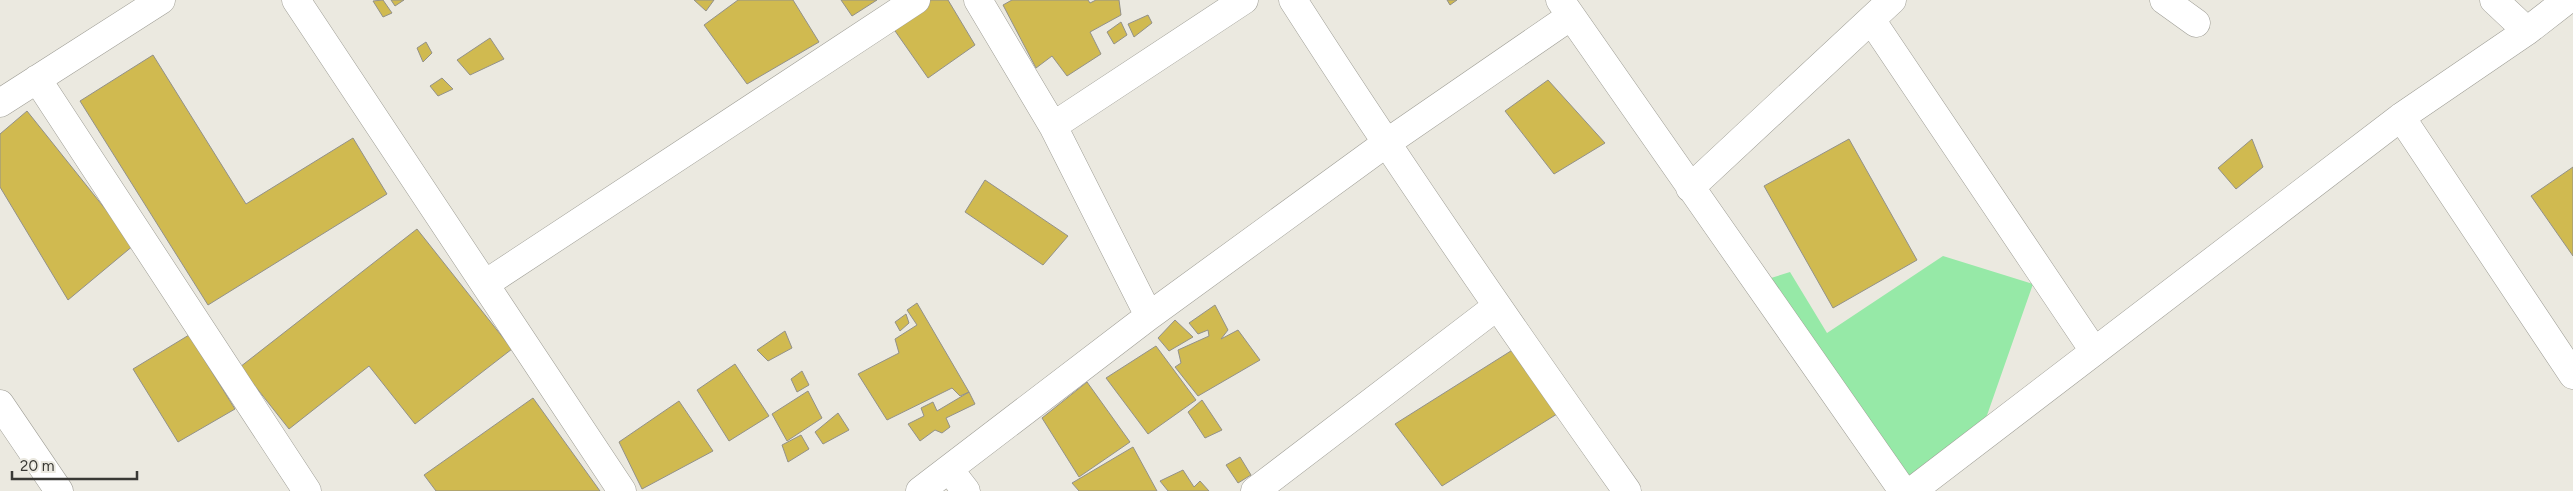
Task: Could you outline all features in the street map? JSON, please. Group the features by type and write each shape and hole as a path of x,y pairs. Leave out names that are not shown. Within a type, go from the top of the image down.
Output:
{"street":[{"path":"0,103 161,0"},
{"path":"296,0 622,491"},
{"path":"485,284 916,0"},
{"path":"978,0 1053,126 1149,316"},
{"path":"1053,126 1244,0"},
{"path":"1293,0 1385,144 1626,491"},
{"path":"1690,188 1872,21 1892,0"},
{"path":"2164,0 2196,23"},
{"path":"2494,0 2527,31"},
{"path":"1912,491 2401,117 2527,31 2567,0"},
{"path":"920,491 1149,316 1385,144 1566,8 1903,491"},
{"path":"1872,21 2094,351"},
{"path":"37,79 307,491"},
{"path":"2401,117 2573,375"},
{"path":"1255,491 1496,306"},
{"path":"0,404 59,491"},
{"path":"949,469 966,491"}],"green space":[{"path":"1943,256 2033,284 1985,421 1910,480 1771,278 1790,272 1827,333"}],"building":[{"path":"383,0 392,13 383,17 373,1"},
{"path":"391,0 404,0 395,6"},
{"path":"694,0 714,0 706,11"},
{"path":"738,0 793,0 819,42 747,84 704,25"},
{"path":"841,0 877,0 852,16"},
{"path":"930,0 948,0 975,45 928,78 893,28"},
{"path":"1012,0 1088,0 1090,3 1096,0 1119,0 1121,15 1090,32 1101,54 1067,76 1052,56 1036,68 1003,5"},
{"path":"1447,0 1457,0 1450,5"},
{"path":"1148,15 1152,23 1134,37 1128,24"},
{"path":"1121,22 1127,35 1114,44 1107,32"},
{"path":"490,38 504,59 470,75 457,60"},
{"path":"426,42 432,53 423,62 417,48"},
{"path":"153,55 246,204 353,138 387,194 208,305 80,101"},
{"path":"442,78 453,89 438,96 430,86"},
{"path":"1548,80 1605,143 1554,174 1505,111"},
{"path":"27,111 134,245 68,300 0,187 0,134"},
{"path":"1849,139 1917,260 1833,308 1764,186"},
{"path":"2252,139 2263,167 2236,189 2218,168"},
{"path":"2573,167 2573,256 2531,196"},
{"path":"985,180 1068,236 1043,265 965,212"},
{"path":"417,229 512,349 415,424 369,366 289,429 240,367"},
{"path":"917,303 969,392 960,396 952,388 887,420 858,374 899,353 895,339 917,325 907,310"},
{"path":"1215,305 1228,330 1221,339 1238,330 1260,360 1198,396 1175,367 1181,363 1178,350 1209,336 1208,330 1198,334 1189,323"},
{"path":"906,314 909,323 900,331 895,322"},
{"path":"1175,320 1193,337 1169,351 1158,338"},
{"path":"785,331 792,348 768,361 757,350"},
{"path":"189,335 235,409 178,442 133,369"},
{"path":"1156,346 1196,400 1148,434 1106,378"},
{"path":"1514,349 1557,414 1442,486 1395,424"},
{"path":"735,364 769,416 729,441 697,390"},
{"path":"802,371 809,385 797,392 791,379"},
{"path":"1087,382 1130,442 1079,477 1042,418"},
{"path":"808,391 822,418 787,441 772,414"},
{"path":"969,392 975,404 946,418 950,427 942,433 935,430 920,441 908,424 924,416 921,408 933,402 937,411"},
{"path":"533,398 600,491 436,491 424,475"},
{"path":"1202,400 1222,430 1205,438 1188,412"},
{"path":"679,401 713,451 642,489 619,442"},
{"path":"838,413 849,430 823,444 815,432"},
{"path":"801,435 809,449 788,462 782,445"},
{"path":"1133,447 1157,491 1079,491 1072,483"},
{"path":"1240,457 1251,475 1238,483 1226,465"},
{"path":"1183,470 1194,487 1200,481 1209,491 1168,491 1160,481"}]}
